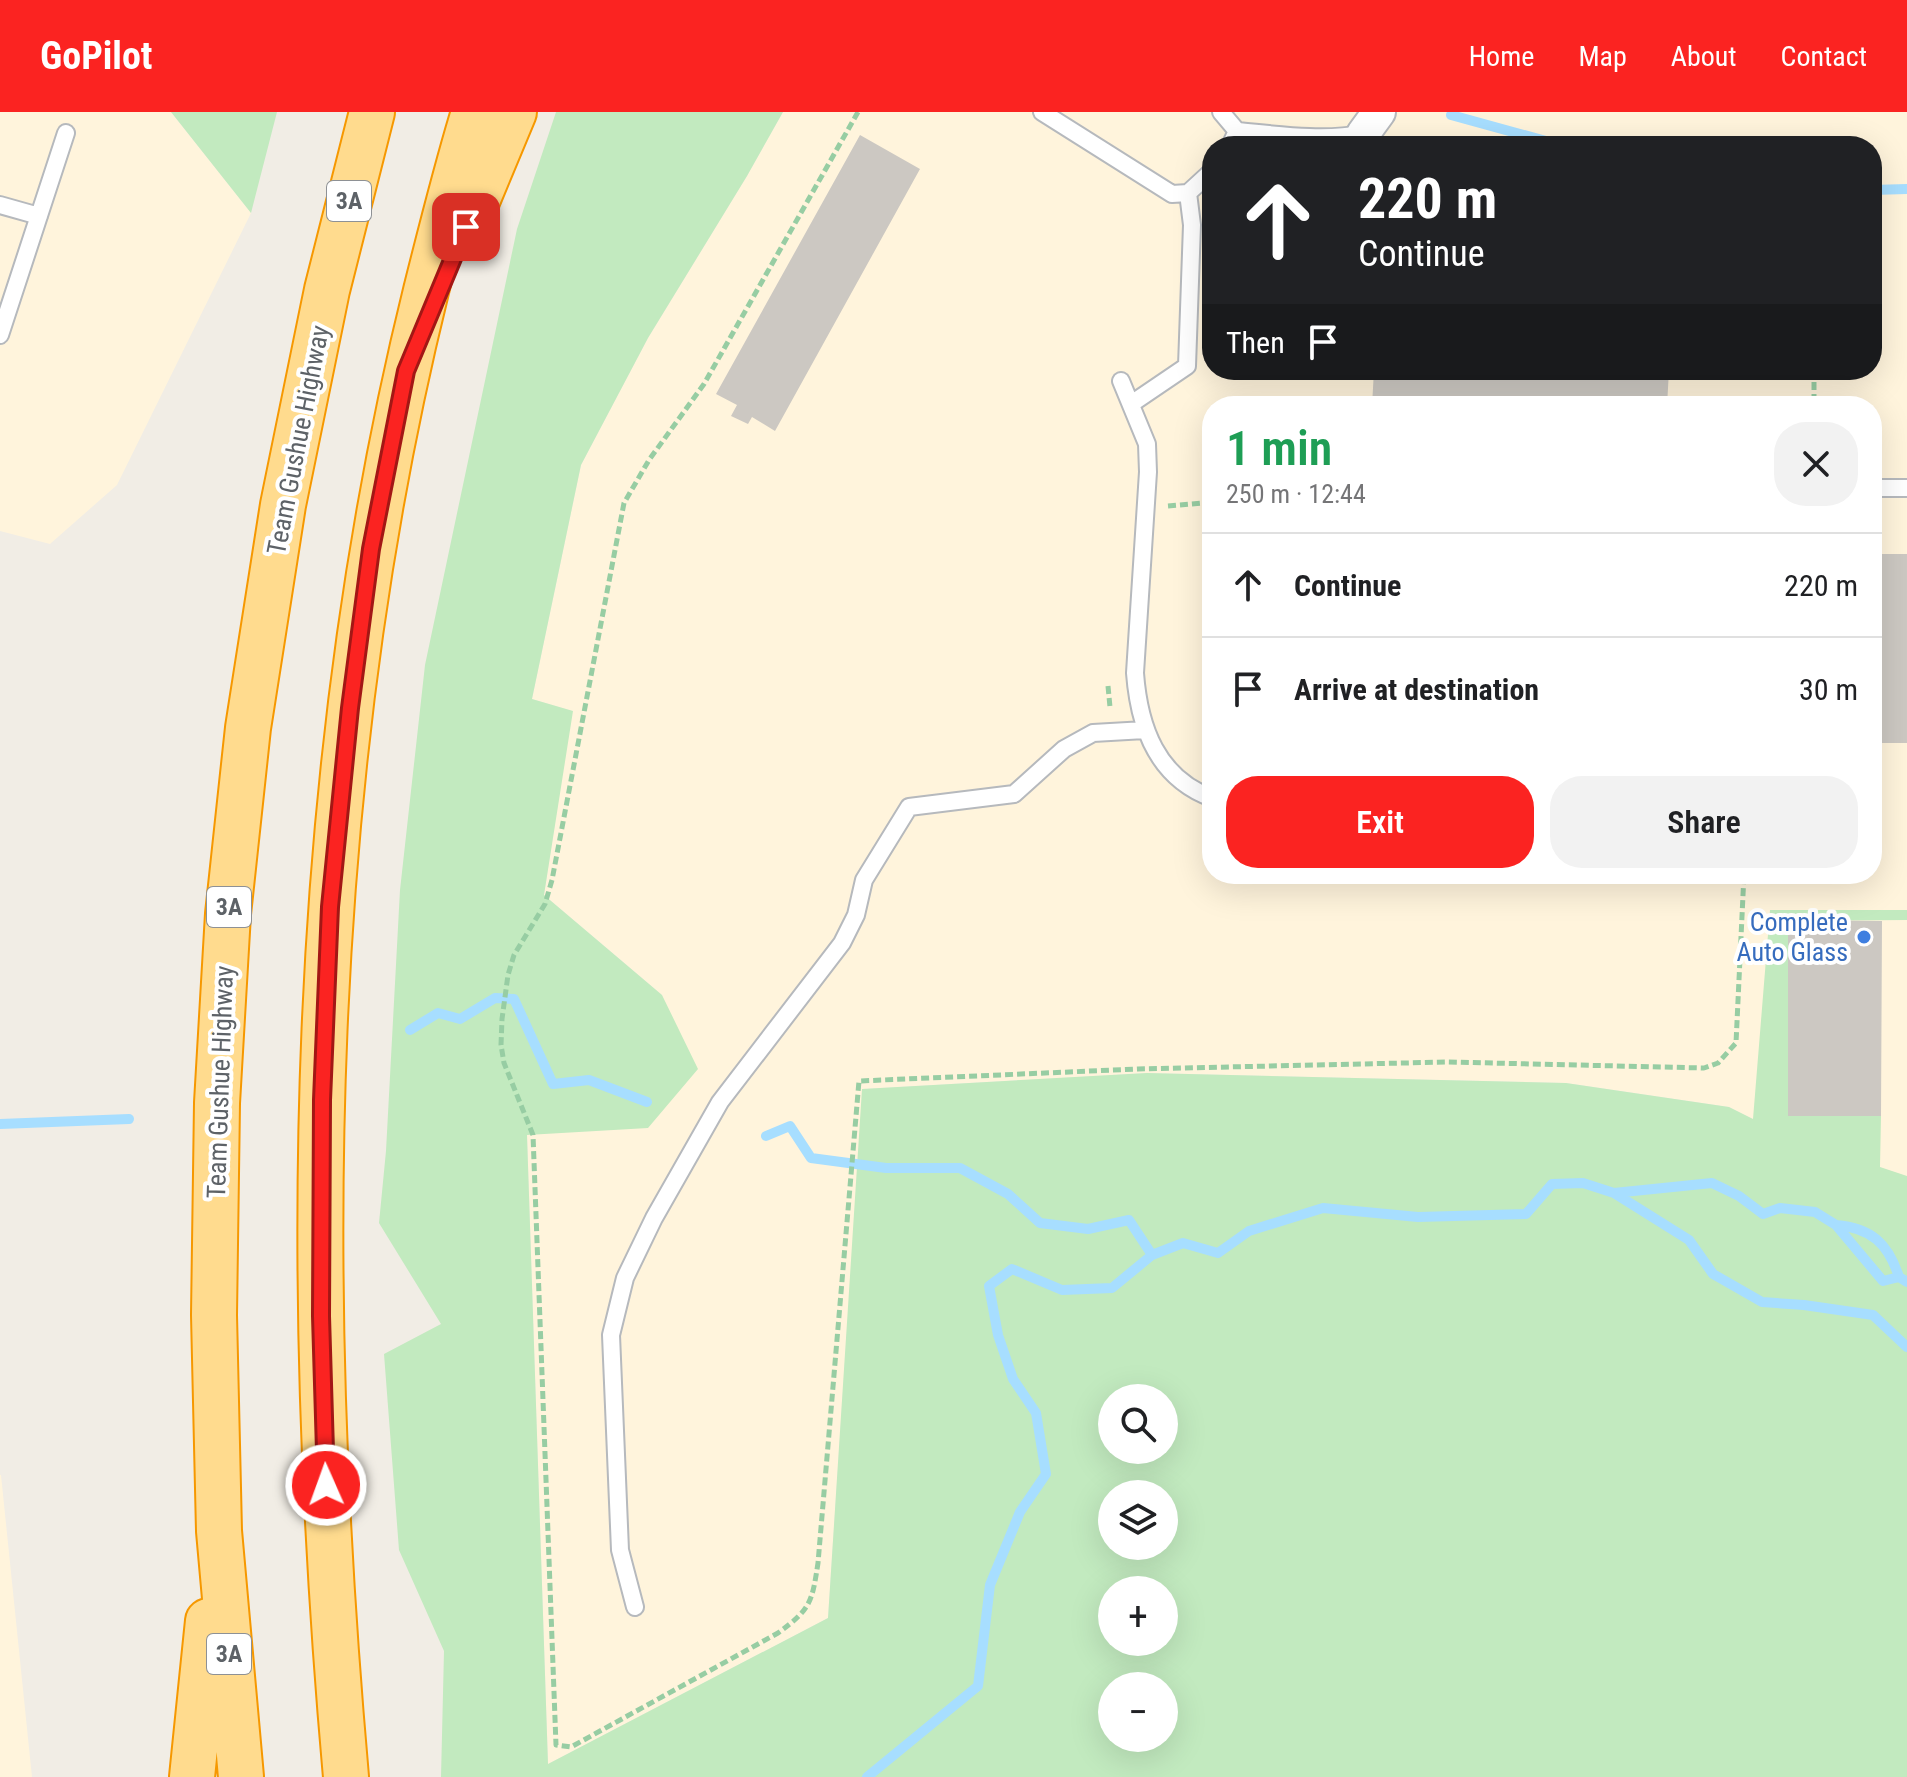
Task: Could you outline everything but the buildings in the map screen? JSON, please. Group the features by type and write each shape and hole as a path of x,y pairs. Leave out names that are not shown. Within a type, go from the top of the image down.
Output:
{"highway":[{"path":"327,290 346,112"},
{"name":"Team Gushue Highway","path":"241,1777 219,1531 215,1240 217,1103 228,914 248,728 281,520 327,290 372,112"},
{"path":"346,1777 333,1627 321,1316 322,1100 330,907 350,708 371,549 406,371 474,112"},
{"path":"406,371 514,112"},
{"path":"192,1777 219,1531"},
{"path":"333,1627 369,1777"}],"lane":[{"path":"1042,112 1172,194 1188,193 1202,180"},
{"path":"1221,112 1233,136"},
{"path":"1345,136 1371,123"},
{"path":"0,335 66,133"},
{"path":"1131,404 1187,366 1192,225 1188,193"},
{"path":"0,205 39,216"},
{"path":"1121,381 1147,444 1148,472 1135,673 1137,703 1145,730 1162,761 1178,781 1202,793"},
{"path":"1882,488 1907,488"},
{"path":"635,1607 620,1550 611,1335 625,1278 693,1147 720,1102 842,943 856,915 864,880 909,807 1014,794 1064,749 1093,733 1145,730"}],"path":[{"path":"858,112 704,384 649,460 624,503 552,880 545,904 514,955 508,975 501,1045 504,1063 533,1135 556,1745 571,1747 778,1633 800,1616 813,1598 859,1081 1138,1069 1448,1062 1704,1068 1718,1063 1736,1043 1744,884"}],"shaded area":[{"path":"0,112 171,112 251,213 117,485 50,544 0,531"},
{"path":"783,112 1907,112 1907,1198 1729,1107 1566,1083 1147,1073 863,1089 828,1618 548,1764 527,1135 662,995 544,895 572,711 532,699 581,465 648,338"},
{"path":"1,1475 32,1777 0,1777"}],"green space":[{"path":"171,112 277,112 251,213"},
{"path":"556,112 783,112 648,338 581,465 532,699 573,711 544,895 662,995 698,1069 648,1128 527,1135 548,1764 828,1618 862,1089 1147,1073 1566,1083 1729,1107 1753,1119 1770,910 1907,910 1907,920 1788,921 1788,1115 1881,1116 1880,1167 1907,1176 1907,1777 441,1777 444,1651 399,1550 384,1354 441,1324 379,1223 386,1151 400,890 425,665 517,229"}],"waterway":[{"path":"1451,115 1528,136"},
{"path":"1882,190 1907,189"},
{"path":"410,1030 438,1013 460,1019 495,998 514,999 553,1084 589,1080 647,1102"},
{"path":"0,1124 129,1119"},
{"path":"766,1136 790,1126 811,1158 886,1168 960,1168 1008,1194 1040,1223 1088,1229 1129,1220 1152,1255"},
{"path":"867,1777 978,1686 990,1585 1020,1512 1046,1474 1036,1413 1013,1379 998,1335 989,1286 1012,1269 1062,1290 1112,1288 1152,1255 1183,1243 1218,1253 1249,1231 1323,1208 1418,1217 1526,1214 1552,1184 1583,1183 1614,1193 1689,1240 1713,1274 1762,1302 1873,1315 1907,1347"},
{"path":"1614,1193 1712,1183 1739,1196 1763,1214 1780,1208 1815,1212 1836,1225 1883,1281 1899,1277 1907,1282"},
{"path":"1836,1225 1859,1230 1876,1239 1889,1255 1899,1277"}],"place":[{"name":"Complete Auto Glass","path":"1864,937"}],"route":[{"path":"326,1485 321,1316 322,1100 330,907 350,708 371,549 406,371 466,227"}]}
